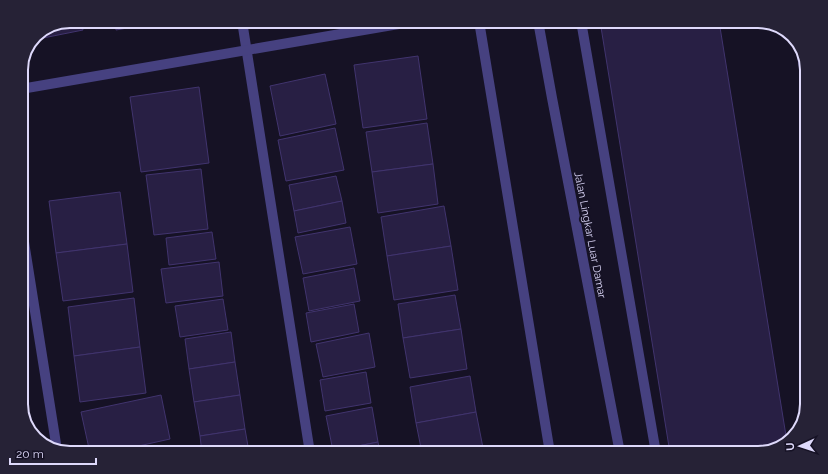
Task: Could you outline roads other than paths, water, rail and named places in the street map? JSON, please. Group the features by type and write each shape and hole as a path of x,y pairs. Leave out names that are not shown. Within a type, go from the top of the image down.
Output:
{"street":[{"path":"243,28 309,446"},
{"path":"28,88 375,28"},
{"path":"480,28 549,446"},
{"name":"Jalan Lingkar Luar Damar","path":"539,28 619,446"},
{"path":"582,28 655,446"},
{"path":"28,267 56,444"}]}
